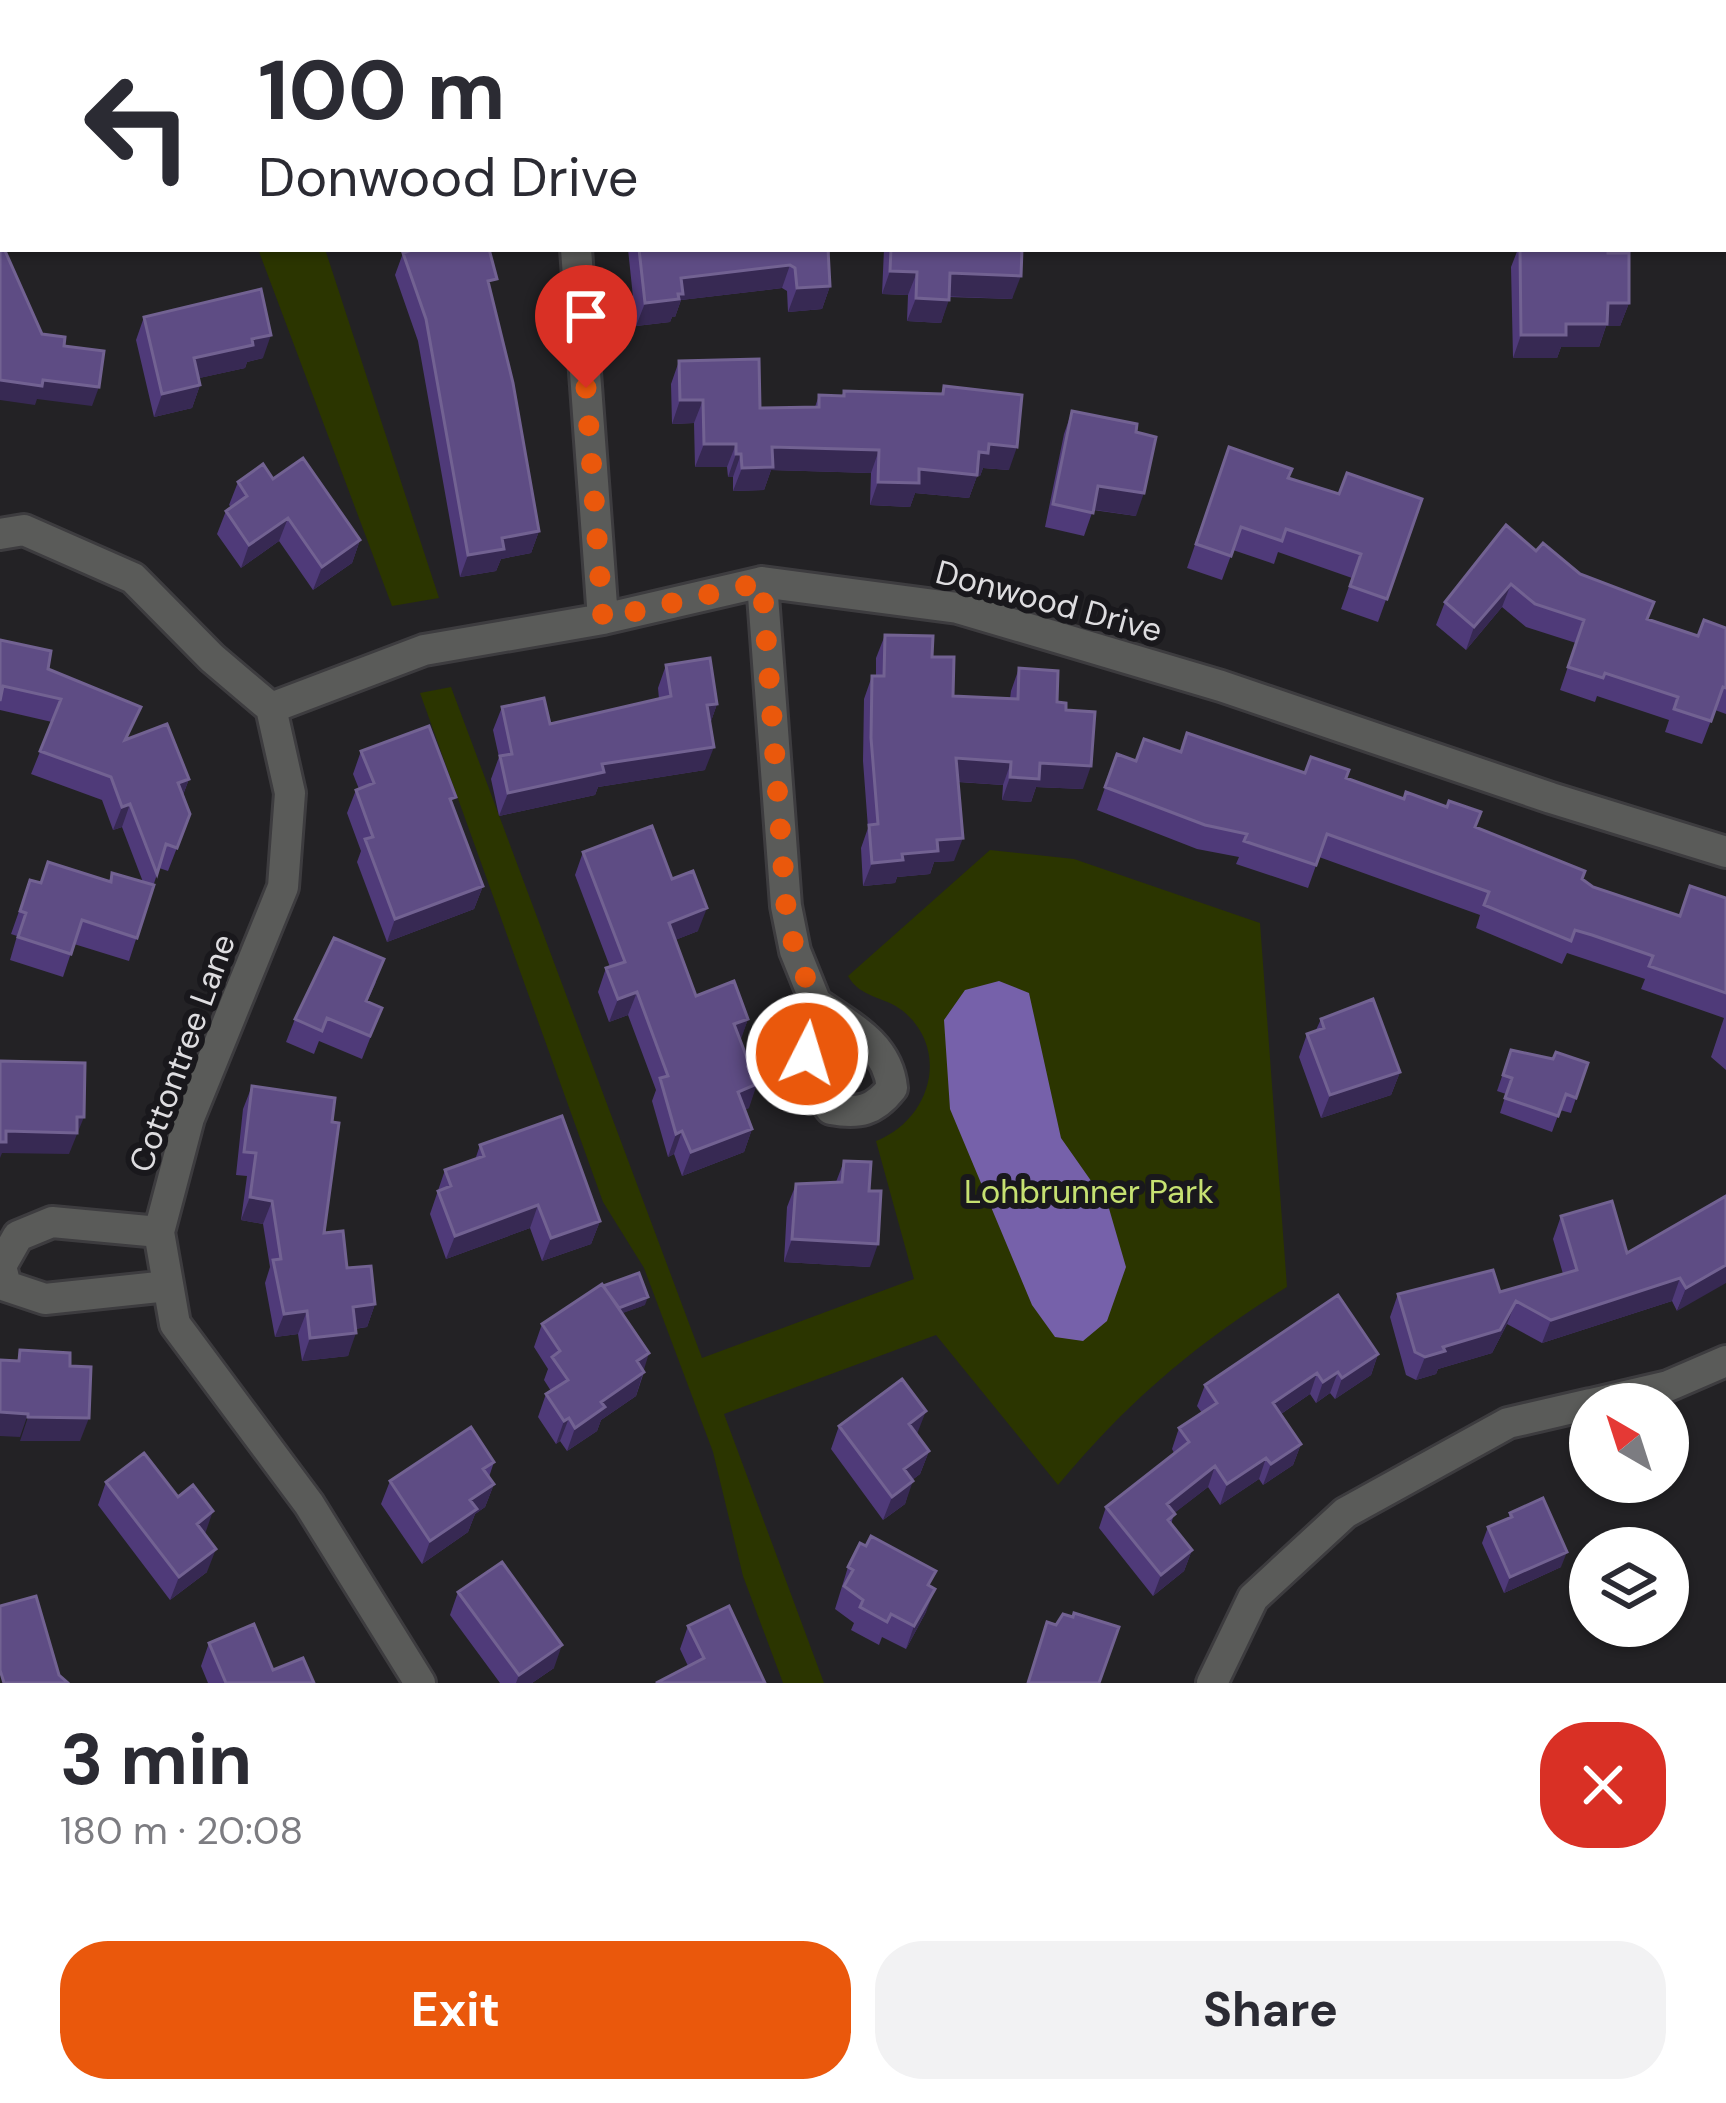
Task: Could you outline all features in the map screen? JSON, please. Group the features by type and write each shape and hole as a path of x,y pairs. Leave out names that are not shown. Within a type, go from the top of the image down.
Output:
{"street":[{"path":"576,252 603,619"},
{"path":"0,534 24,530 133,578 212,658 271,707"},
{"path":"762,582 786,906 795,951 816,1004"},
{"name":"Donwood Drive","path":"271,707 424,650 603,619 762,582 958,608 1221,686 1726,852"},
{"name":"Cottontree Lane","path":"271,707 290,793 283,887 189,1118 158,1232 175,1324 309,1504 420,1683"},
{"path":"158,1232 52,1222 18,1236 1,1266 6,1286 45,1299 168,1286"},
{"path":"1677,1383 1726,1361"},
{"path":"1212,1683 1253,1598 1345,1513 1508,1423 1569,1409"}],"green space":[{"path":"259,252 326,252 439,598 392,606"},
{"name":"Lohbrunner Park","path":"451,687 702,1358 914,1279 876,1141 895,1131 921,1101 928,1083 927,1045 903,1011 859,989 848,976 990,850 1074,859 1260,923 1287,1287 1164,1376 1058,1485 936,1335 724,1414 824,1683 783,1683 743,1576 713,1452 644,1268 603,1202 420,693"}],"shaded area":[{"path":"999,981 1029,993 1061,1138 1108,1205 1126,1267 1107,1321 1083,1341 1055,1337 1032,1305 950,1109 944,1020 965,990"}],"building":[{"path":"0,252 6,252 42,334 65,337 64,346 104,351 99,387 0,380"},
{"path":"490,252 497,279 488,281 513,383 539,531 502,538 504,549 468,555 426,319 403,253"},
{"path":"639,252 828,252 830,286 797,288 795,268 790,265 681,278 679,299 645,303"},
{"path":"891,252 1022,252 1021,276 950,273 949,300 916,298 917,272 890,271"},
{"path":"1520,252 1629,253 1629,303 1608,303 1607,324 1566,324 1566,335 1521,335"},
{"path":"261,289 271,335 252,339 253,345 194,358 200,385 162,394 144,317"},
{"path":"759,359 760,408 819,407 819,395 844,396 844,391 943,394 944,386 1022,395 1017,447 989,444 988,453 979,452 977,475 919,469 919,483 878,482 879,450 772,447 773,467 742,468 736,444 704,444 703,400 680,400 679,361"},
{"path":"1072,411 1137,424 1136,432 1156,437 1144,493 1098,486 1093,513 1053,504"},
{"path":"1229,447 1292,469 1288,478 1339,494 1347,473 1422,499 1387,599 1350,586 1361,554 1286,529 1282,541 1241,527 1231,556 1196,544"},
{"path":"303,458 360,540 322,567 288,518 249,545 226,511 247,496 238,482 263,464 273,479"},
{"path":"1506,525 1536,551 1543,543 1580,574 1654,602 1647,619 1698,636 1704,620 1726,628 1726,688 1711,721 1674,709 1678,697 1605,673 1603,678 1568,667 1584,620 1535,604 1511,584 1474,627 1445,602"},
{"path":"885,635 933,636 932,657 954,657 953,696 1018,699 1019,668 1058,671 1057,702 1066,703 1066,710 1095,712 1091,766 1040,763 1039,779 1010,777 1011,762 956,758 963,838 937,840 938,851 872,863 869,825 878,824 872,676 884,676"},
{"path":"0,640 51,651 48,669 141,707 125,740 167,724 189,779 178,783 190,814 177,848 166,844 157,874 130,804 122,807 111,777 40,751 61,699 3,686 0,701"},
{"path":"710,658 717,704 707,705 714,747 602,764 604,772 508,793 500,756 512,754 502,707 544,698 550,724 671,696 666,665"},
{"path":"429,726 483,886 395,919 365,839 373,837 356,790 374,783 361,751"},
{"path":"1187,733 1305,773 1311,757 1349,770 1346,778 1404,799 1406,792 1447,807 1449,801 1481,812 1475,827 1585,871 1582,879 1593,887 1680,916 1690,886 1726,898 1726,993 1649,966 1653,956 1592,935 1575,930 1571,941 1484,905 1489,892 1327,834 1316,865 1244,841 1247,834 1205,825 1105,787 1117,754 1136,761 1144,739 1181,752"},
{"path":"652,826 672,879 693,871 707,908 669,923 696,996 734,981 748,1019 734,1024 757,1084 738,1092 752,1129 691,1152 682,1131 676,1134 660,1078 668,1076 637,992 618,999 606,968 625,962 583,852"},
{"path":"48,862 111,882 112,873 154,885 137,938 82,920 71,954 18,937 30,880 41,883"},
{"path":"334,938 384,959 366,1001 382,1008 370,1036 327,1018 322,1031 295,1019"},
{"path":"1373,999 1400,1072 1330,1095 1307,1034 1324,1028 1321,1019"},
{"path":"1511,1050 1553,1059 1556,1052 1588,1063 1576,1098 1566,1094 1558,1116 1505,1098 1512,1078 1503,1075"},
{"path":"0,1061 85,1063 84,1117 77,1117 77,1133 6,1131 6,1142 0,1142"},
{"path":"252,1086 335,1098 332,1122 339,1123 324,1233 343,1231 347,1268 371,1266 375,1304 353,1307 356,1333 310,1338 307,1311 284,1314 273,1260 281,1259 272,1201 250,1197 256,1153 244,1152"},
{"path":"562,1116 600,1221 551,1238 538,1205 455,1236 438,1191 451,1186 445,1170 484,1156 480,1145"},
{"path":"844,1161 871,1162 869,1191 881,1191 878,1244 792,1239 796,1184 842,1182"},
{"path":"1726,1196 1726,1265 1686,1288 1680,1278 1551,1320 1516,1301 1500,1330 1425,1357 1415,1352 1398,1294 1493,1270 1500,1292 1577,1270 1561,1216 1612,1201 1627,1253"},
{"path":"639,1273 648,1297 619,1308 603,1286"},
{"path":"602,1284 649,1353 637,1361 644,1372 601,1402 605,1407 575,1428 569,1418 564,1421 546,1394 568,1380 552,1357 560,1351 542,1324"},
{"path":"1338,1295 1378,1354 1342,1378 1338,1372 1323,1382 1317,1373 1273,1403 1301,1444 1271,1464 1266,1458 1227,1484 1215,1466 1167,1504 1175,1514 1168,1520 1192,1550 1161,1575 1106,1507 1189,1442 1179,1428 1217,1403 1205,1385"},
{"path":"20,1350 70,1353 70,1366 91,1367 89,1418 0,1412 0,1360 19,1361"},
{"path":"902,1379 926,1411 909,1424 929,1451 904,1469 913,1481 892,1497 839,1426"},
{"path":"471,1427 494,1462 483,1469 494,1484 470,1500 477,1509 430,1541 390,1481"},
{"path":"144,1453 178,1497 193,1485 213,1511 197,1524 216,1549 179,1577 106,1482"},
{"path":"1543,1498 1567,1552 1510,1577 1488,1527"},
{"path":"871,1536 936,1571 928,1585 935,1589 914,1626 891,1614 887,1622 860,1607 863,1600 844,1586 860,1543 866,1546"},
{"path":"502,1562 562,1645 519,1675 458,1592"},
{"path":"36,1596 59,1675 68,1683 4,1683 0,1606"},
{"path":"729,1606 765,1683 656,1683 704,1658 688,1626"},
{"path":"1074,1613 1119,1627 1099,1683 1028,1683 1047,1622 1056,1625 1063,1614 1073,1617"},
{"path":"254,1624 273,1670 303,1658 314,1683 226,1683 209,1643"}],"route":[{"path":"586,388 603,619 762,582 786,906 795,951 816,1004 807,1054"}]}
